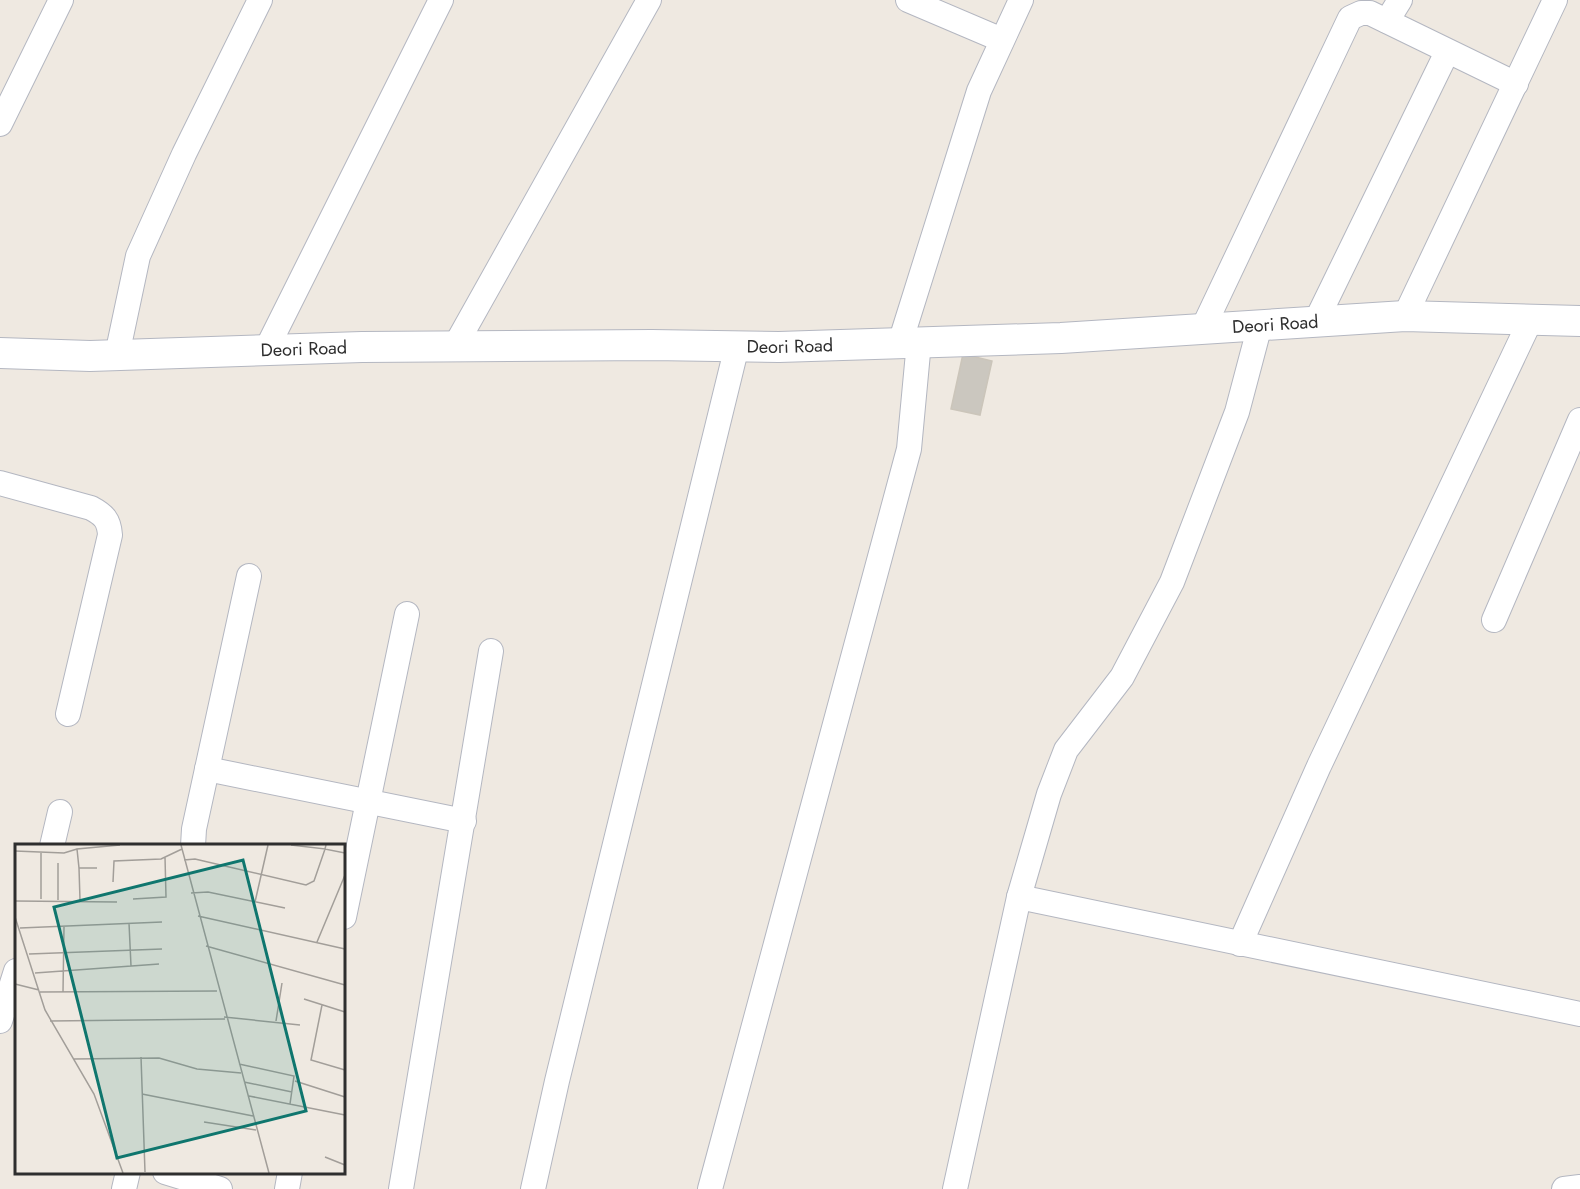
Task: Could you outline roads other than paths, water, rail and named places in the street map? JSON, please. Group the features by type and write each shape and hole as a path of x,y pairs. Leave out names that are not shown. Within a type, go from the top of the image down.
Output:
{"street":[{"path":"0,124 61,0"},
{"path":"117,355 138,256 184,154 260,0"},
{"path":"267,350 441,0"},
{"path":"455,346 649,0"},
{"path":"908,0 1002,40"},
{"path":"710,1189 909,449 909,342 979,91 1021,0"},
{"path":"1387,21 1400,0"},
{"path":"1405,316 1555,0"},
{"path":"1203,328 1350,18 1361,13 1370,13 1516,84"},
{"path":"1316,321 1447,52"},
{"name":"Deori Road","path":"0,353 90,356 362,347 738,346 1061,338 1405,316 1580,321"},
{"path":"1240,944 1319,766 1531,320"},
{"path":"955,1189 1019,897 1049,794 1066,750 1122,677 1172,582 1237,412 1260,325"},
{"path":"533,1189 557,1082 738,346"},
{"path":"1494,620 1580,420"},
{"path":"0,483 91,508 102,514 109,523 110,535 68,714"},
{"path":"193,844 194,829 249,576"},
{"path":"345,912 407,614"},
{"path":"400,1189 491,651"},
{"path":"207,770 464,821"},
{"path":"52,844 60,812"},
{"path":"1019,897 1580,1014"},
{"path":"0,1021 15,974"},
{"path":"124,1189 128,1174"},
{"path":"168,1174 220,1189"},
{"path":"286,1189 290,1174"},
{"path":"1564,1189 1580,1187"}]}
